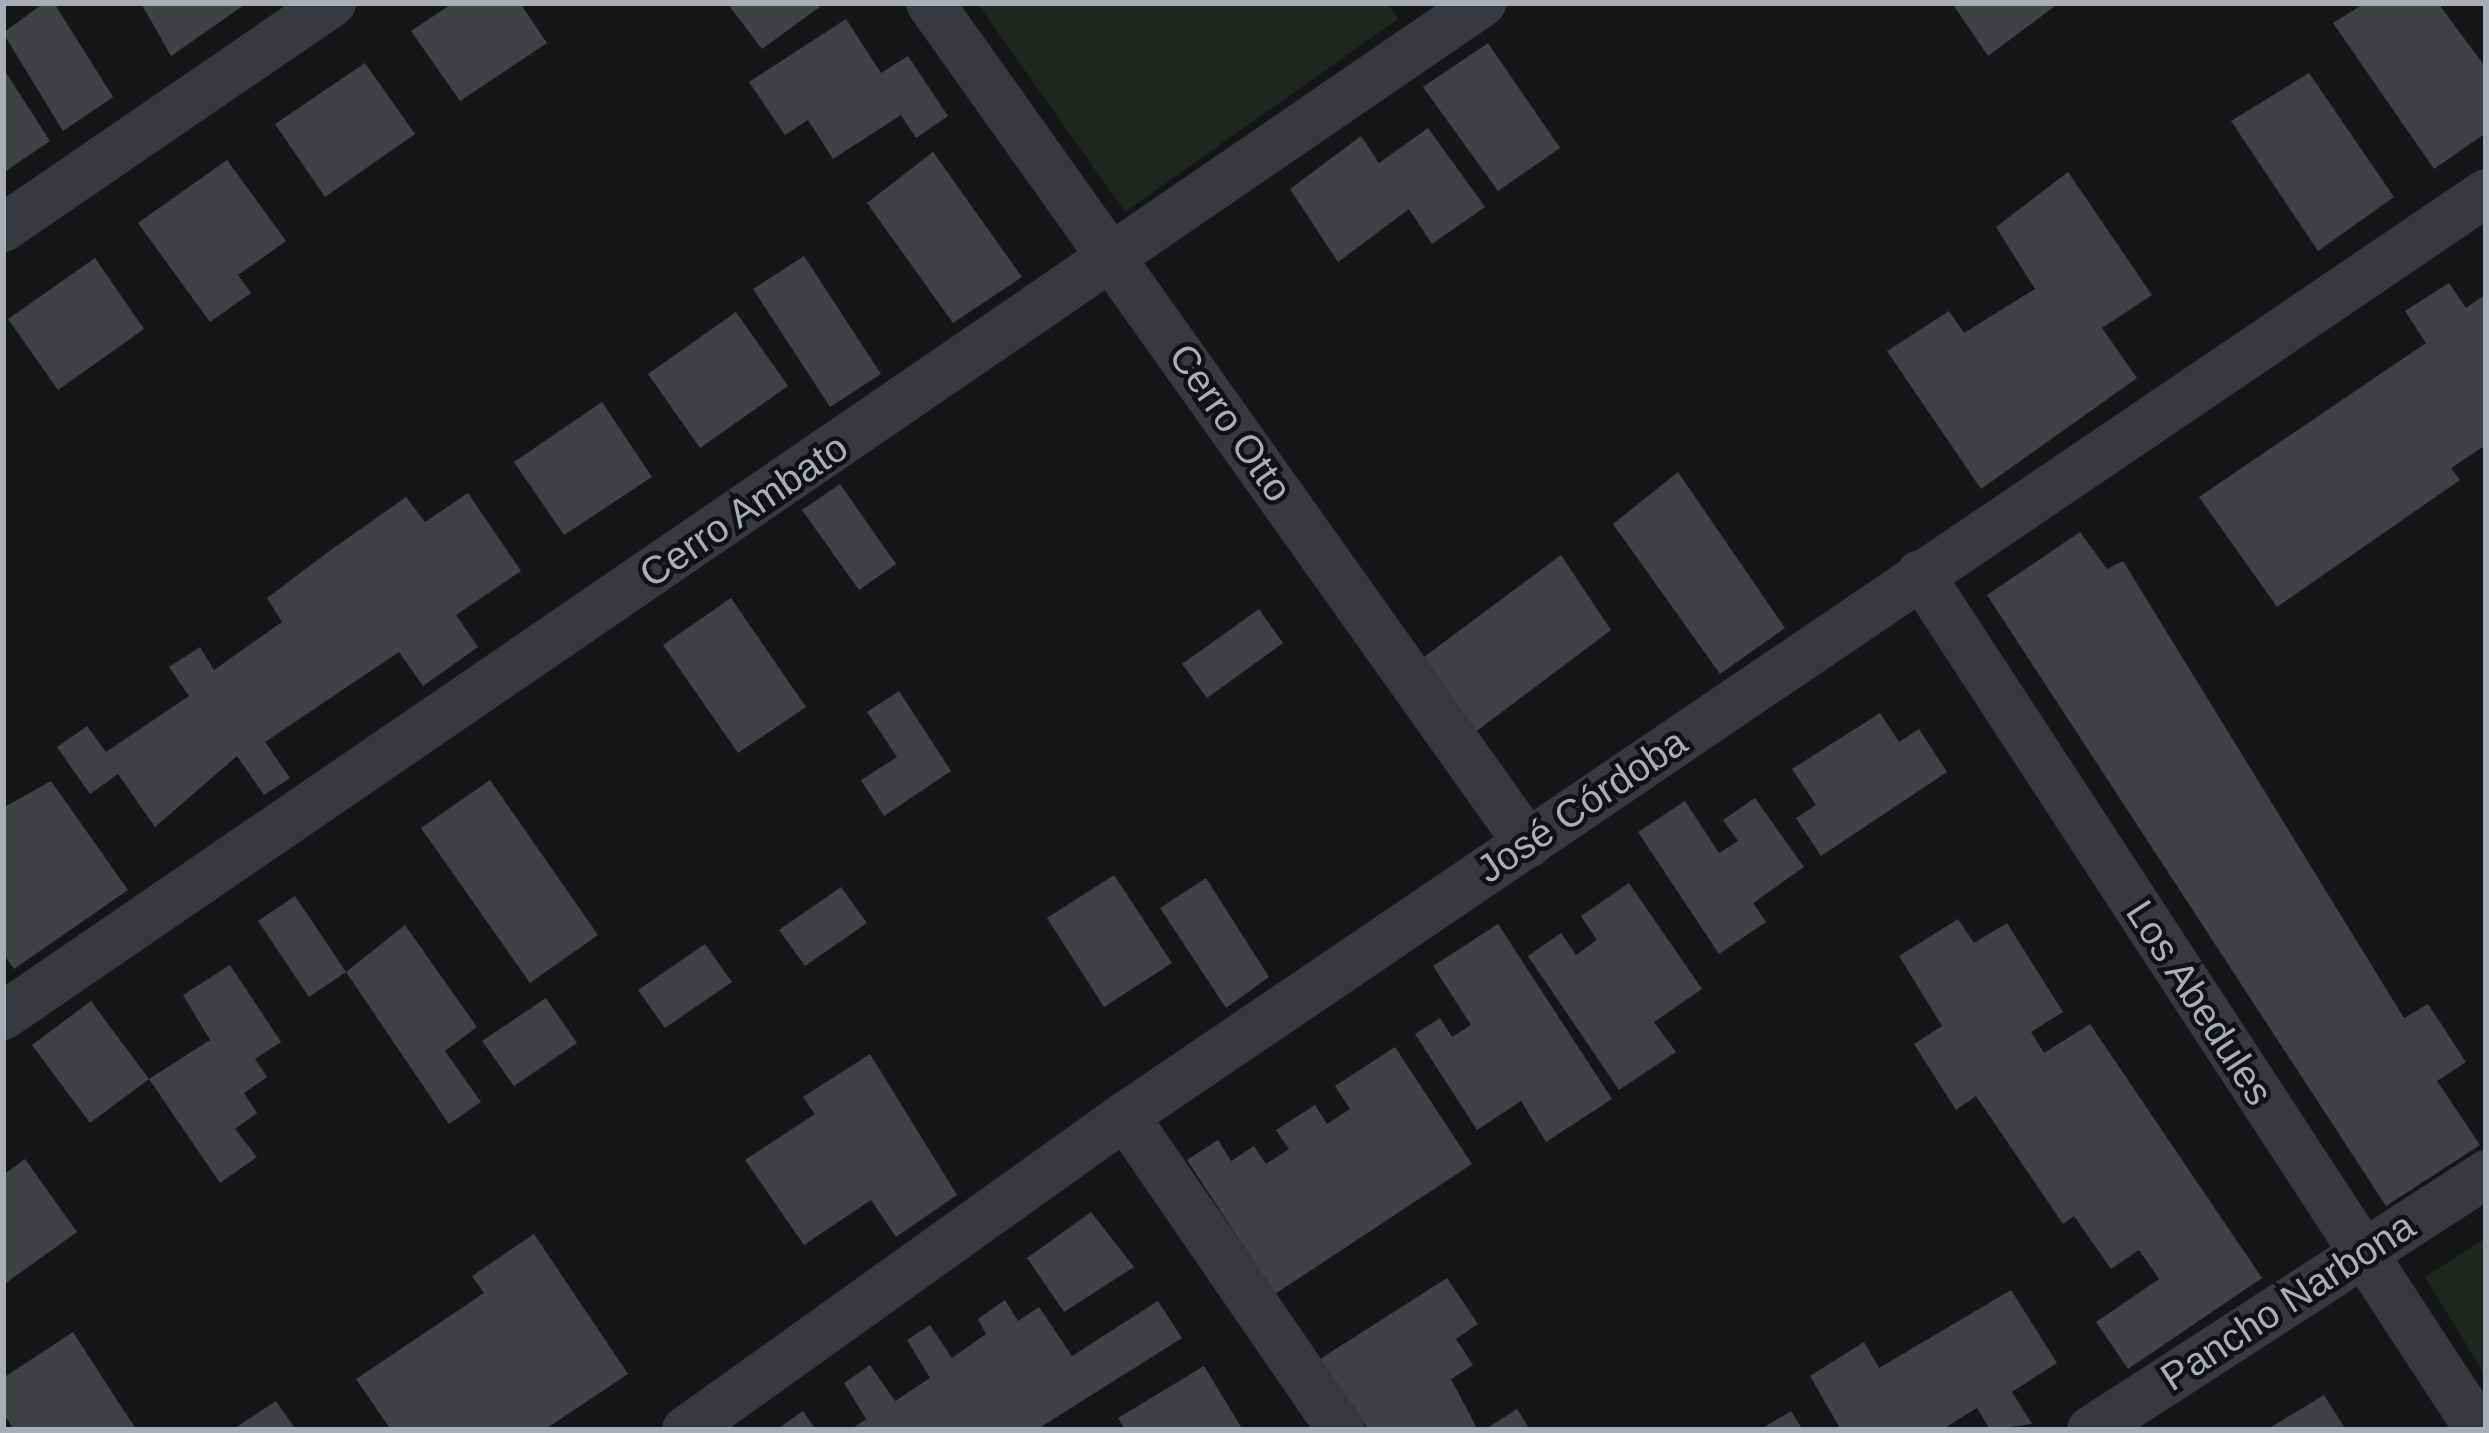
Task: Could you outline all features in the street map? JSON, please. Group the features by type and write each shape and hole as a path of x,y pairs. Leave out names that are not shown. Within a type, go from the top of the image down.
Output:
{"street":[{"path":"3,228 332,3"},
{"name":"Cerro Otto","path":"930,3 1528,844"},
{"name":"Cerro Ambato","path":"3,1016 1482,3"},
{"name":"José Córdoba","path":"686,1430 1125,1116 2486,193"},
{"name":"Los Abedules","path":"1920,574 2479,1430"},
{"path":"1125,1116 1341,1430"},
{"name":"Pancho Narbona","path":"2091,1430 2486,1174"}],"shaded area":[{"path":"977,3 1387,3 1398,19 1125,212"},
{"path":"2486,1238 2486,1377 2425,1277"}],"building":[{"path":"44,3 54,3 113,97 63,131 3,33"},
{"path":"141,3 247,3 171,56"},
{"path":"453,3 520,3 547,43 460,101 411,31"},
{"path":"727,3 825,3 762,49"},
{"path":"1952,3 2053,3 2055,6 1988,56"},
{"path":"2365,3 2438,3 2486,68 2486,133 2434,169 2333,23"},
{"path":"846,19 881,73 908,56 948,116 916,138 901,115 833,159 808,120 785,135 749,82"},
{"path":"1488,43 1560,148 1498,191 1423,87"},
{"path":"365,63 415,134 325,197 275,124"},
{"path":"3,68 50,141 3,173"},
{"path":"2309,73 2394,197 2318,251 2231,121"},
{"path":"1428,128 1485,207 1432,244 1409,209 1338,262 1290,189 1361,136 1379,163"},
{"path":"933,152 1022,277 953,323 867,203"},
{"path":"227,160 286,241 238,275 251,293 210,322 138,223"},
{"path":"2068,172 2152,295 2102,328 2137,378 1981,489 1887,351 1949,311 1964,333 2035,289 1996,227"},
{"path":"804,256 881,374 830,407 753,289"},
{"path":"95,258 144,329 58,390 8,319"},
{"path":"2449,283 2466,308 2486,294 2486,445 2451,468 2460,480 2277,607 2199,497 2426,343 2405,311"},
{"path":"736,312 788,386 700,448 648,374"},
{"path":"602,402 652,477 564,535 514,462"},
{"path":"1678,472 1785,628 1720,674 1613,524"},
{"path":"840,484 896,564 859,590 802,510"},
{"path":"468,493 521,571 456,615 478,647 423,686 399,652 265,742 290,778 264,795 237,756 155,827 118,774 90,794 57,747 87,726 106,752 189,696 169,667 200,647 214,670 282,622 267,598 328,552 406,497 425,522"},
{"path":"2080,532 2107,569 2123,561 2404,1018 2428,1004 2466,1062 2437,1081 2480,1145 2386,1206 1987,595"},
{"path":"1561,555 1611,630 1470,736 1420,660"},
{"path":"731,598 806,707 738,753 663,645"},
{"path":"1259,609 1283,643 1207,698 1182,664"},
{"path":"899,691 951,771 884,816 861,780 897,757 867,712"},
{"path":"1880,713 1899,742 1919,729 1947,772 1821,856 1796,818 1816,805 1792,769"},
{"path":"490,780 598,935 530,983 421,828"},
{"path":"51,781 128,890 14,969 3,953 3,808"},
{"path":"1755,798 1804,867 1753,903 1766,922 1719,954 1638,832 1685,801 1719,853 1738,841 1723,820"},
{"path":"1114,875 1172,963 1104,1007 1047,918"},
{"path":"1206,878 1269,977 1226,1008 1160,908"},
{"path":"1629,883 1702,989 1654,1022 1676,1052 1619,1090 1528,956 1561,933 1576,955 1597,940 1581,916"},
{"path":"841,887 867,923 805,966 779,930"},
{"path":"295,896 346,972 309,997 258,921"},
{"path":"1958,919 1974,943 2007,923 2063,1012 2031,1032 2044,1053 2090,1024 2262,1278 2128,1369 2096,1322 2159,1279 2139,1250 2111,1269 2074,1216 2063,1224 1976,1096 1956,1110 1914,1044 1942,1026 1899,956"},
{"path":"1498,924 1612,1099 1546,1142 1521,1101 1477,1130 1415,1034 1440,1018 1452,1037 1471,1025 1433,966"},
{"path":"405,925 477,1027 445,1051 481,1102 449,1124 346,972"},
{"path":"705,944 732,982 665,1028 638,990"},
{"path":"230,965 281,1042 255,1059 267,1077 244,1093 257,1113 235,1129 257,1157 220,1183 149,1079 210,1040 183,995"},
{"path":"546,998 577,1043 514,1086 482,1041"},
{"path":"91,1001 149,1079 90,1123 32,1045"},
{"path":"1395,1047 1472,1164 1275,1294 1187,1160 1218,1140 1231,1161 1254,1146 1266,1164 1289,1149 1276,1130 1315,1105 1327,1124 1350,1109 1335,1086"},
{"path":"870,1054 957,1195 896,1237 871,1200 804,1245 745,1160 815,1114 803,1097"},
{"path":"25,1159 77,1232 3,1285 3,1175"},
{"path":"1091,1212 1134,1267 1064,1312 1027,1258"},
{"path":"534,1234 628,1374 544,1430 391,1430 356,1379 484,1293 472,1276"},
{"path":"1447,1278 1478,1324 1456,1339 1473,1365 1451,1379 1478,1430 1369,1430 1320,1359"},
{"path":"2011,1290 2057,1363 2012,1392 2032,1424 1990,1430 1977,1408 1941,1430 1841,1430 1810,1376 1864,1342 1879,1368"},
{"path":"1005,1300 1018,1321 1039,1307 1072,1356 1158,1301 1182,1338 1036,1430 850,1430 866,1419 844,1383 870,1365 895,1401 930,1378 907,1340 930,1325 952,1358 986,1334 978,1319"},
{"path":"73,1332 137,1430 14,1430 3,1413 3,1378"},
{"path":"1204,1366 1243,1430 1125,1430 1118,1418"},
{"path":"2324,1395 2346,1430 2266,1430"},
{"path":"276,1401 296,1430 232,1430"},
{"path":"1517,1409 1530,1430 1484,1430"},
{"path":"803,1411 816,1430 776,1430"},
{"path":"1791,1411 1803,1430 1759,1430"}]}
